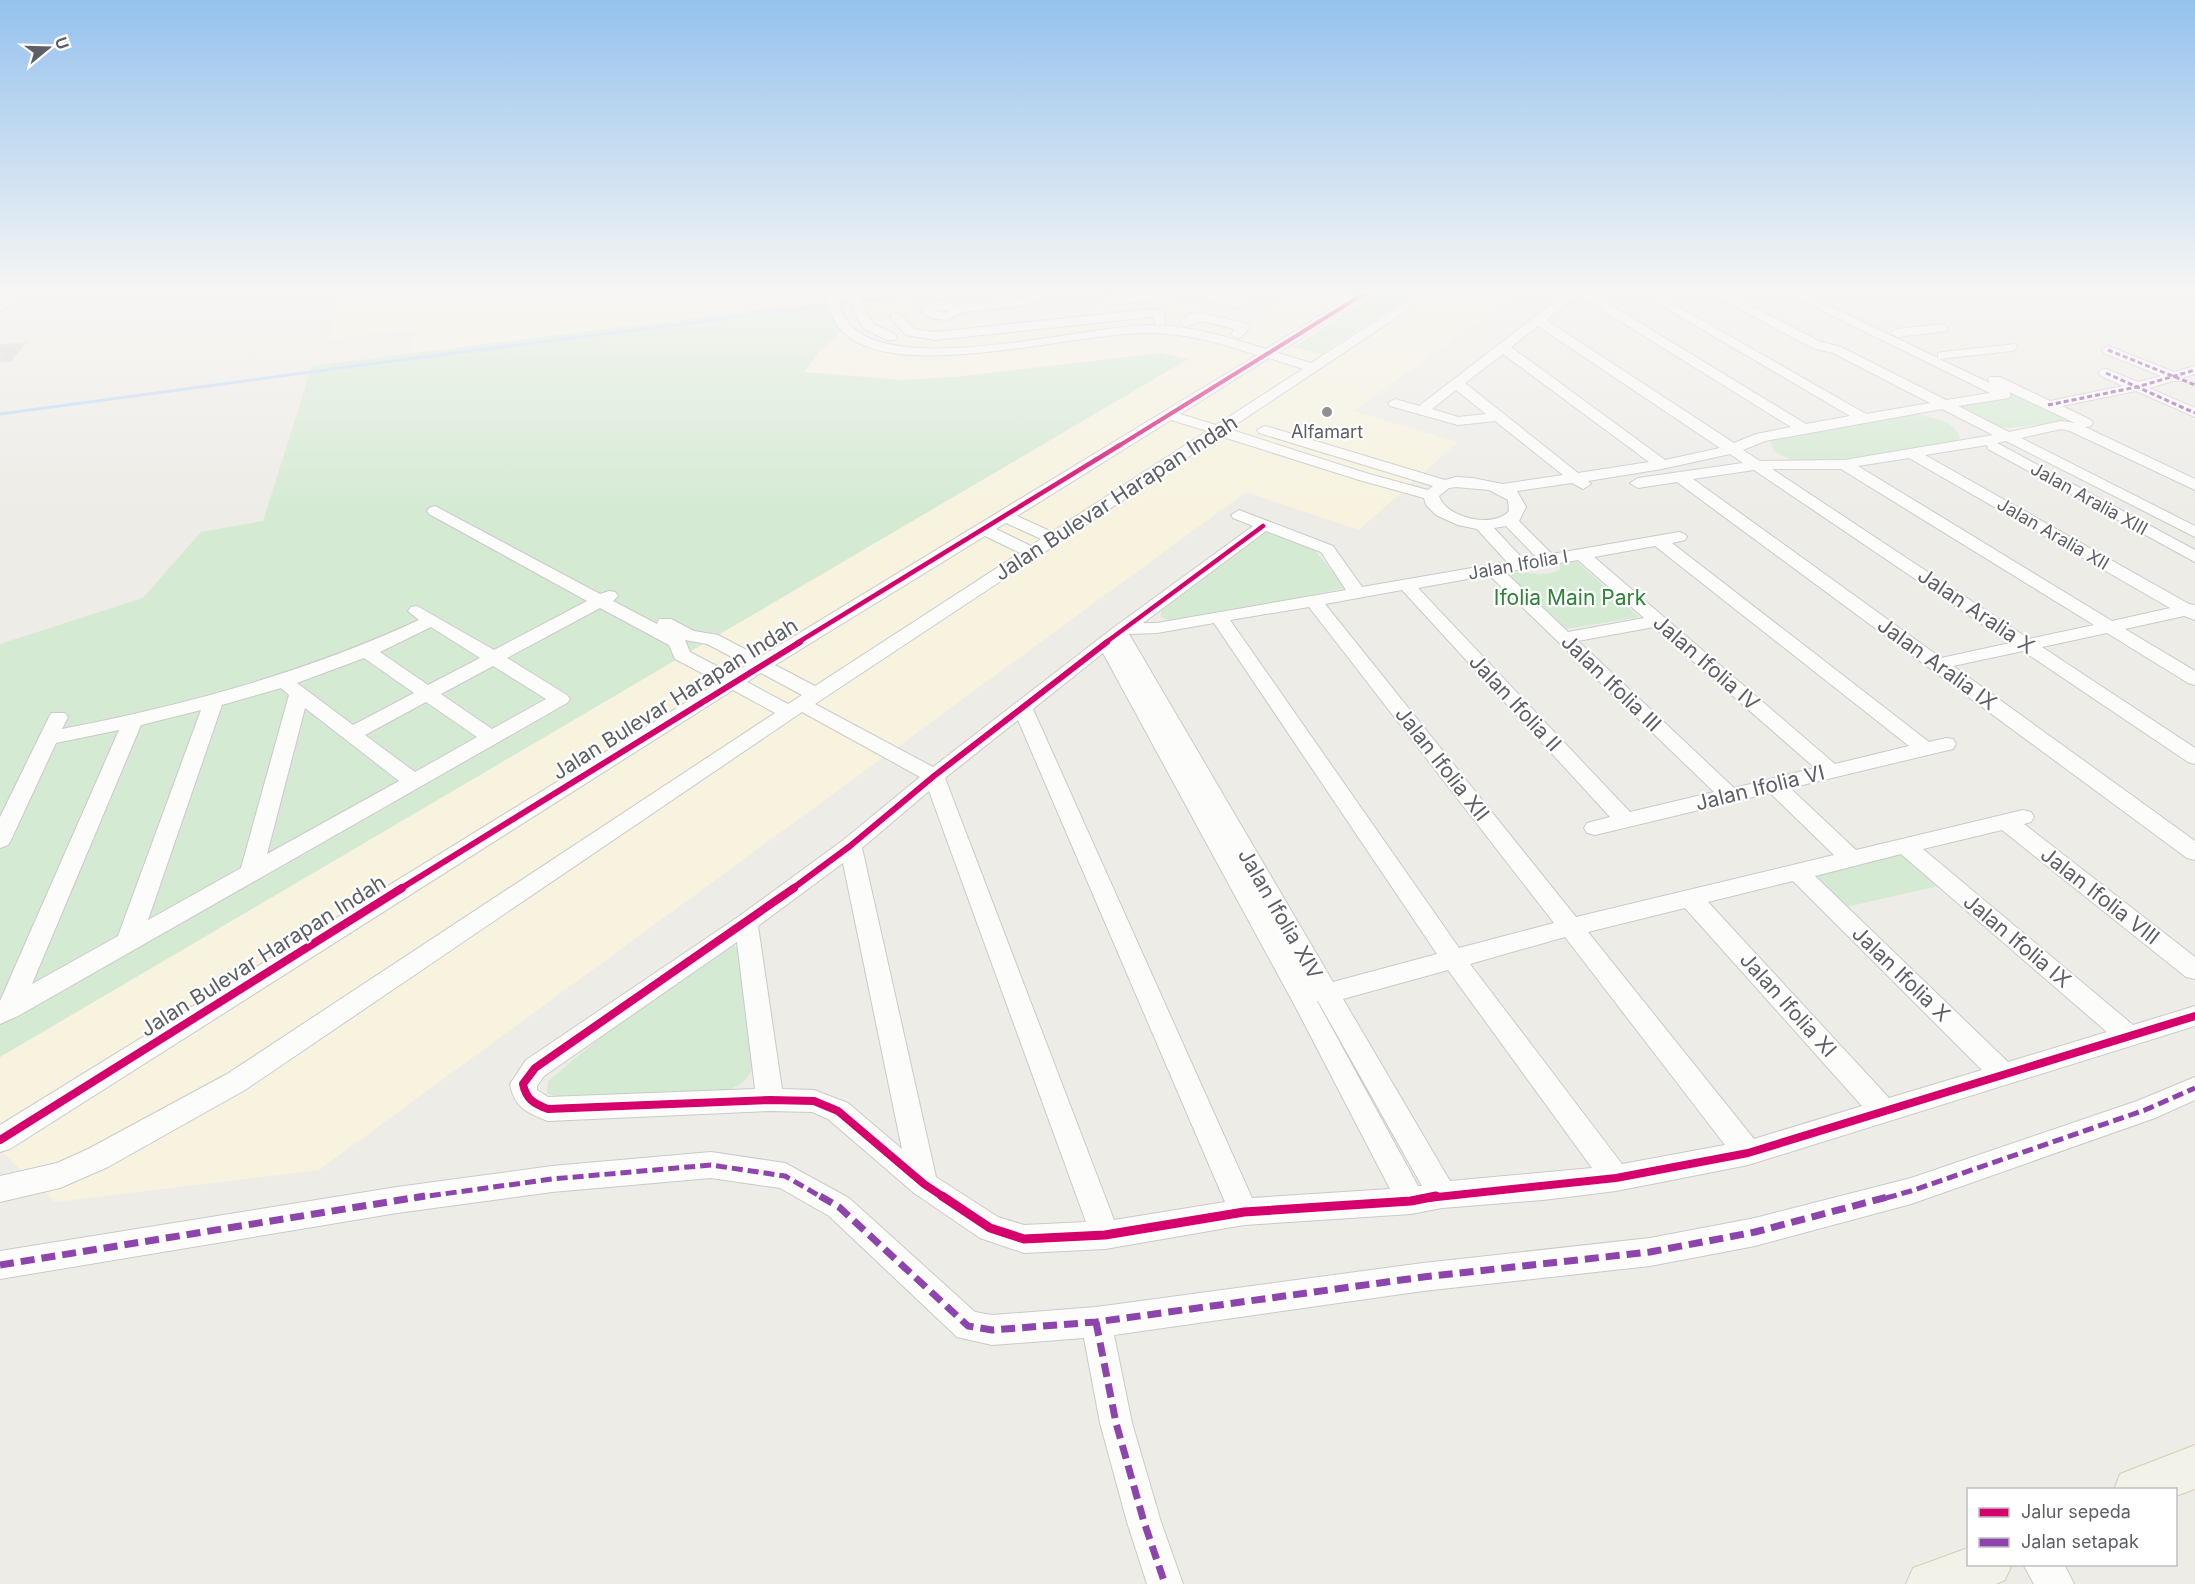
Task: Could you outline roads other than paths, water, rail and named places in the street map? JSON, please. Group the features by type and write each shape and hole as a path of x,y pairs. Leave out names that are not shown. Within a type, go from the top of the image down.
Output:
{"main road":[{"path":"2143,1488 2191,1474"},
{"path":"1929,1584 1983,1566"}],"street":[{"name":"Jalan Bulevar Harapan Indah","path":"0,1140 760,665 985,530 1252,364"},
{"name":"Jalan Bulevar Harapan Indah","path":"0,1189 60,1175 99,1158 236,1082 801,704 1320,364"},
{"path":"1422,410 1481,364"},
{"path":"1525,364 1662,465"},
{"name":"Jalan Aralia X","path":"1612,364 2195,757"},
{"path":"1698,364 1804,429"},
{"path":"1769,364 1863,418"},
{"name":"Jalan Aralia XIII","path":"1843,364 2195,557"},
{"path":"1865,364 2195,532"},
{"path":"1179,410 1364,477 1437,490 1472,482 1501,489 1662,465 1737,446 1761,437 1944,404 2001,397 2005,394 1942,364"},
{"path":"1960,364 2195,472"},
{"path":"2143,364 2195,385"},
{"path":"2048,405 2137,387 2195,370"},
{"path":"2106,373 2195,412"},
{"path":"1457,384 1577,479 1597,490"},
{"path":"1395,403 1458,421 1500,416"},
{"path":"1517,501 1679,477 1766,468 1844,464 2068,426 2195,485"},
{"name":"Jalan Aralia XII","path":"1911,453 2192,611"},
{"path":"1844,464 2195,679"},
{"name":"Jalan Aralia IX","path":"1679,477 2195,852"},
{"path":"1437,490 1432,502 1438,510 1449,517 1481,524 1509,520 1516,514 1519,508 1517,501 1501,489"},
{"path":"453,508 683,639 712,639 760,665 801,704"},
{"path":"435,512 606,597"},
{"path":"1239,515 1327,549 1357,593"},
{"path":"1005,517 1053,539"},
{"path":"1509,520 1549,560"},
{"path":"1481,524 1519,565"},
{"path":"1263,526 1117,634 934,776 850,846 746,923 536,1068 523,1084 524,1094 530,1103 548,1109 770,1100 814,1101 838,1112 924,1184 990,1228 1024,1239 1105,1235 1244,1212 1412,1201 1442,1195 1543,1187 1616,1178 1748,1152 2195,1016"},
{"path":"985,530 1032,553"},
{"name":"Jalan Ifolia I","path":"1117,634 1679,537"},
{"path":"1659,541 1925,749"},
{"name":"Jalan Ifolia IV","path":"1581,554 1831,771"},
{"name":"Jalan Ifolia III","path":"1492,569 1730,796"},
{"name":"Jalan Ifolia II","path":"1405,584 1626,821"},
{"path":"351,734 606,597"},
{"name":"Jalan Ifolia XII","path":"1314,601 1748,1152"},
{"path":"1937,664 2110,626 2192,611"},
{"path":"5,1012 560,699 425,615 366,651 281,681 214,701 133,721 48,738"},
{"path":"1219,617 1454,960 1616,1178"},
{"path":"1564,638 1657,621"},
{"name":"Jalan Ifolia XIV","path":"1117,634 1442,1195"},
{"name":"Jalan Ifolia XIV","path":"1117,634 1305,1000 1412,1201"},
{"path":"683,639 682,655 733,682 801,704 934,776 1105,1235"},
{"path":"366,651 491,737"},
{"path":"281,681 413,781"},
{"path":"251,873 299,694"},
{"path":"128,942 214,701"},
{"path":"1023,708 1244,1212"},
{"path":"0,840 58,717"},
{"path":"5,1012 133,721"},
{"name":"Jalan Ifolia VI","path":"1595,828 1946,744"},
{"path":"1774,785 1850,857"},
{"name":"Jalan Ifolia VIII","path":"1905,846 2014,819 2195,970"},
{"path":"850,846 924,1184"},
{"path":"1325,994 1571,927 1798,873 1850,857 1905,846"},
{"name":"Jalan Ifolia IX","path":"1905,846 2129,1036"},
{"name":"Jalan Ifolia X","path":"1798,873 2004,1075"},
{"name":"Jalan Ifolia XI","path":"1691,899 1884,1112"},
{"path":"746,923 770,1100"},
{"path":"0,1265 430,1196 552,1179 711,1166 785,1176 839,1208 968,1326 992,1330 1096,1322 1423,1276 1650,1252 1755,1232 1911,1191 2145,1110 2195,1088"},
{"path":"1096,1322 1116,1423 1144,1522 1166,1584"},
{"path":"2042,1566 2056,1584"}],"waterway":[{"path":"0,414 371,364"}],"place":[{"name":"Alfamart","path":"1327,412"}],"park label":[{"name":"Ifolia Main Park","path":"1570,598"}]}
